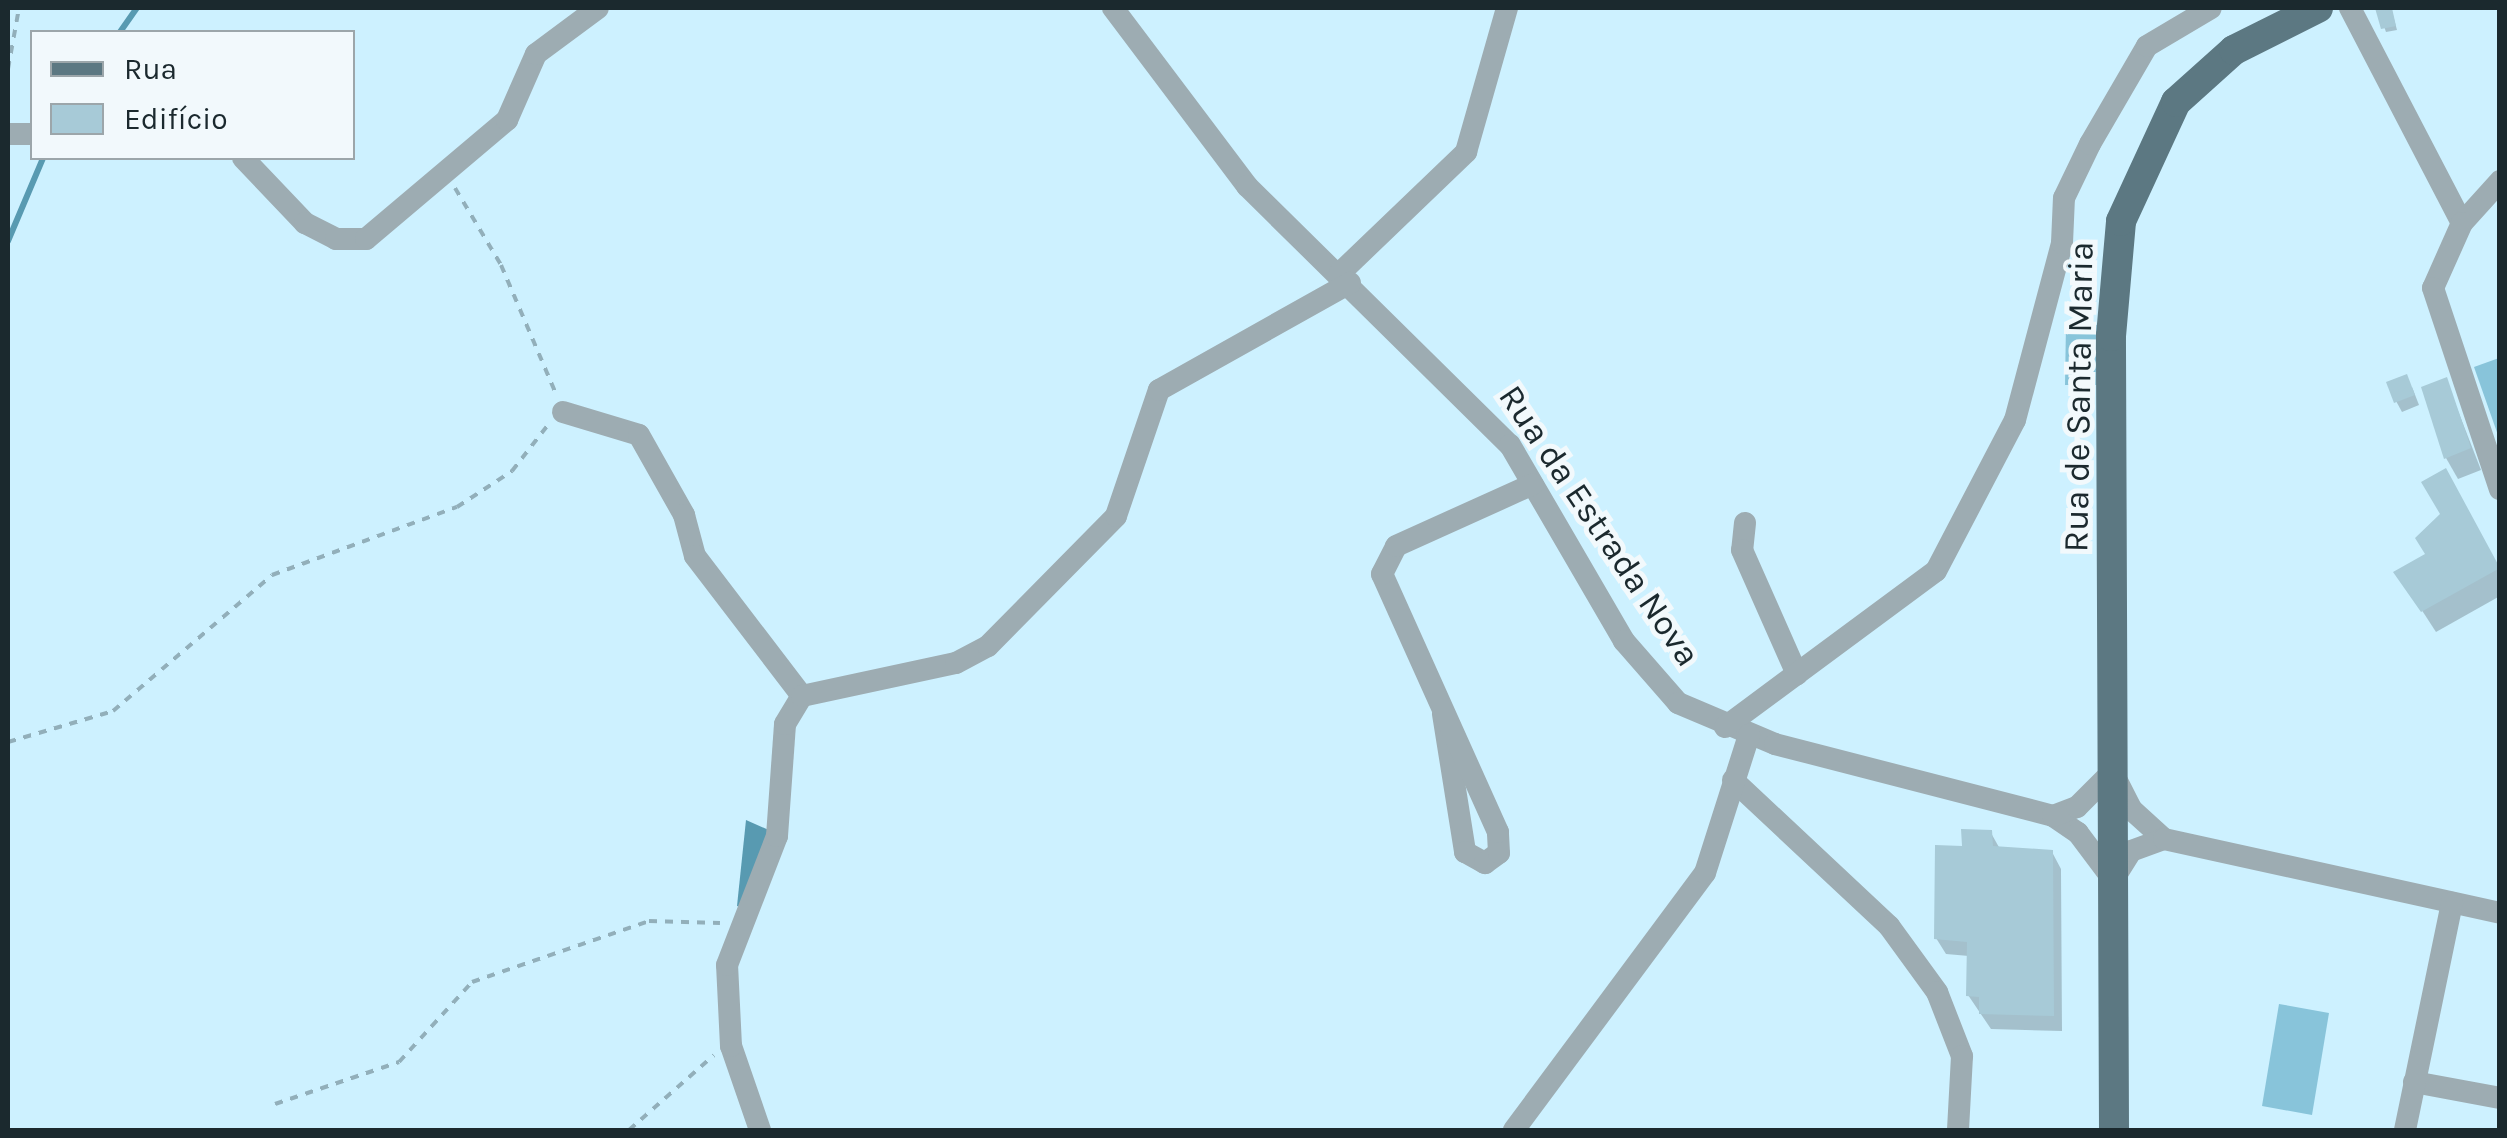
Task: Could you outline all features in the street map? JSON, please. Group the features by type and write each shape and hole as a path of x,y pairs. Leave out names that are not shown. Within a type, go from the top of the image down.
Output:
{"main road":[{"name":"Rua de Santa Maria","path":"2114,1130 2110,336 2121,221 2176,102 2234,50 2318,8"}],"street":[{"path":"246,160 306,223 336,239 366,239 446,176 507,120 536,54 598,8"},
{"name":"Rua da Estrada Nova","path":"1113,8 1248,186 1474,399 1533,484 1654,682 1725,727 1750,736 2053,816"},
{"path":"760,1130 731,1046 727,965 777,836 785,724 802,696 956,664 988,646 1116,516 1159,390 1346,278 1466,152 1507,8"},
{"path":"1725,727 1936,571 2015,420 2058,258 2064,198 2128,70 2172,16 2211,8"},
{"path":"2350,8 2462,223"},
{"path":"2500,180 2462,223 2433,288 2500,489"},
{"path":"563,412 639,435 684,515 695,556 802,696"},
{"path":"1443,714 1465,852 1485,864 1499,853 1498,832 1392,602 1386,559 1396,546 1533,484"},
{"path":"1745,523 1742,550 1797,674"},
{"path":"1514,1130 1705,873 1750,736"},
{"path":"2053,816 2077,808 2113,771 2132,810 2164,839 2500,914"},
{"path":"1733,780 1889,926 1937,992 1962,1056 1958,1130"},
{"path":"2053,816 2078,832 2113,880 2132,852 2164,839"},
{"path":"2405,1130 2452,903"},
{"path":"2414,1082 2500,1098"}],"path":[{"path":"8,69 20,8"},
{"path":"8,742 112,711 272,575 411,527 494,485 563,412 501,265 446,176"},
{"path":"275,1104 310,1085 380,1074 460,991 494,974 650,921 742,929"},
{"path":"629,1130 731,1046"}],"shaded area":[{"path":"2066,324 2101,325 2100,385 2065,385"},
{"path":"2500,358 2499,438 2474,367"},
{"path":"746,820 771,831 743,908 737,906"},
{"path":"2279,1004 2329,1013 2312,1115 2262,1106"}],"building":[{"path":"2375,8 2392,8 2396,26 2381,29"},
{"path":"2407,374 2415,395 2394,403 2386,382"},
{"path":"2447,377 2471,448 2444,459 2421,387"},
{"path":"2446,468 2500,568 2421,612 2393,572 2425,554 2415,538 2440,514 2421,482"},
{"path":"1961,829 1992,830 1993,846 2053,850 2054,1016 1979,1014 1979,997 1966,996 1967,942 1934,939 1935,845 1962,846"}],"waterway":[{"path":"121,30 137,8"},
{"path":"8,241 42,160"}]}
